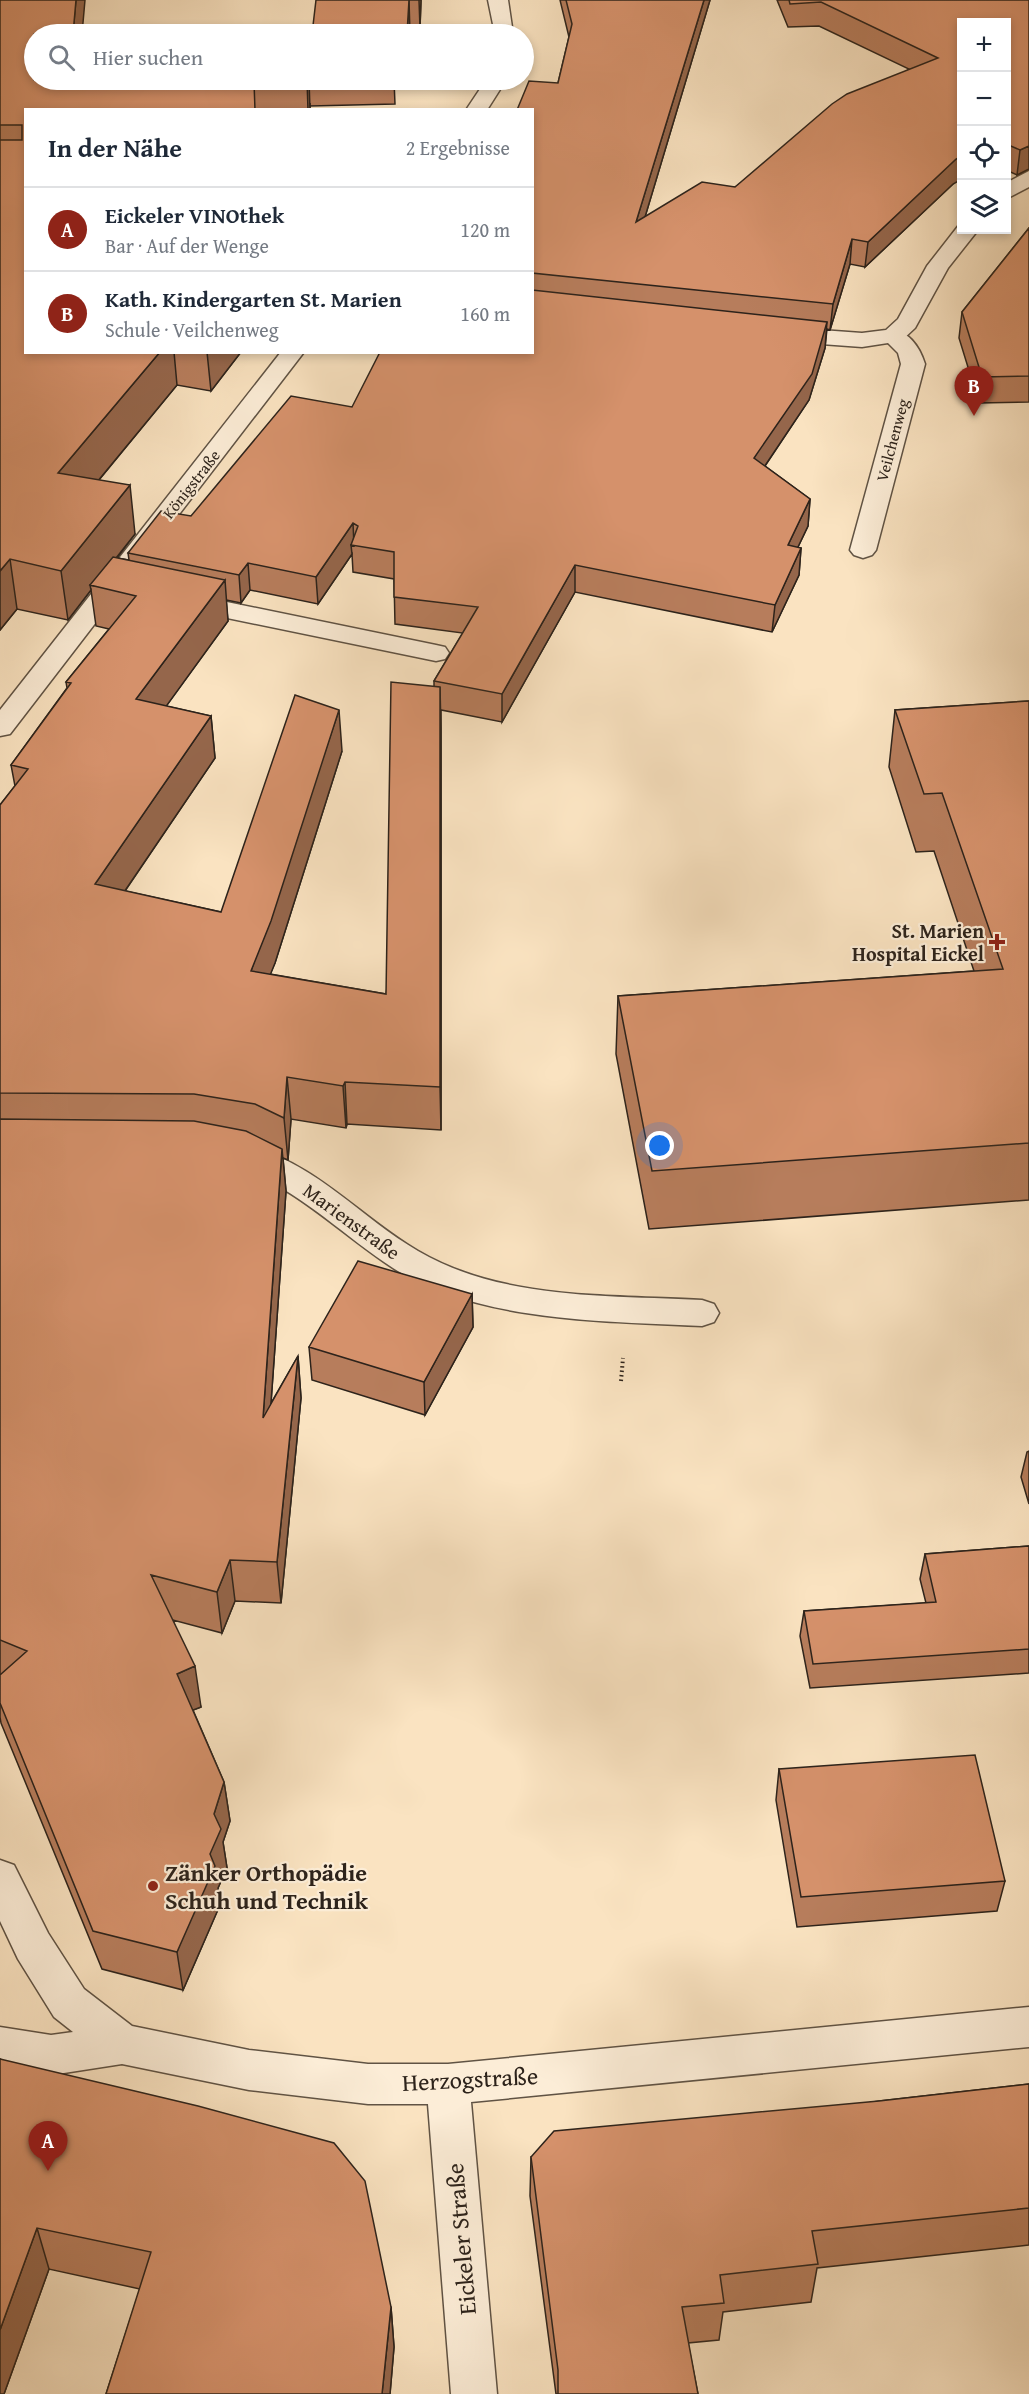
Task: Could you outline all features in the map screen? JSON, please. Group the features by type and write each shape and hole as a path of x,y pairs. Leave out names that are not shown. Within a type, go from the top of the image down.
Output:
{"street":[{"path":"498,0 502,24"},
{"path":"477,108 489,90"},
{"path":"1011,190 1029,177"},
{"path":"755,331 826,339 862,340 893,336 907,323 938,266 964,234"},
{"name":"Veilchenweg","path":"863,550 912,364 909,351 893,336"},
{"name":"Königstraße","path":"0,728 134,591 292,354"},
{"path":"134,591 436,653"},
{"name":"Marienstraße","path":"219,1153 259,1161 297,1180 406,1260 467,1288 565,1305 702,1313"},
{"name":"Herzogstraße","path":"0,1879 33,1947 69,2003 122,2044 249,2070 368,2084 448,2084 1029,2027"},
{"path":"0,2047 51,2055 122,2044"},
{"name":"Eickeler Straße","path":"448,2084 474,2394"}],"building":[{"path":"0,0 76,0 74,24 24,24 24,90 254,90 255,108 24,108 24,354 158,354 58,473 130,485 61,571 10,559 0,571 0,140 22,140 22,125 0,125"},
{"path":"316,0 409,0 408,24 313,24"},
{"path":"566,0 704,0 636,222 702,182 735,187 832,104 847,94 938,58 821,2 790,4 789,0 1029,0 1029,146 1020,150 1011,146 1011,18 957,18 957,158 868,242 852,239 833,304 534,273 534,108 518,108 525,90 534,90 534,81 558,83 572,24"},
{"path":"1029,228 1029,376 982,377 962,312"},
{"path":"534,290 827,322 812,374 754,458 810,499 788,545 801,548 775,605 575,565 502,694 434,681 478,607 394,597 394,552 351,545 358,526 353,523 316,577 248,563 239,575 128,553 161,511 191,516 291,396 352,407 379,354 534,354"},
{"path":"113,557 225,580 136,699 211,716 95,884 221,912 295,695 339,710 271,921 251,971 386,994 391,682 440,687 440,1087 345,1082 343,1086 287,1077 284,1118 255,1104 194,1094 0,1093 0,805 28,769 11,765 71,683 66,682 136,596 90,585"},
{"name":"St. Marien Hospital Eickel","path":"1029,701 1029,1143 652,1171 618,996 1003,969 942,793 924,794 895,710"},
{"path":"0,1119 194,1121 246,1131 282,1149 263,1418 298,1356 277,1562 230,1560 217,1592 151,1575 195,1666 177,1674 224,1782 214,1814 221,1829 210,1854 215,1866 177,1952 93,1931 0,1703 0,1675 27,1651 0,1640"},
{"path":"358,1261 472,1294 424,1382 309,1347"},
{"path":"1029,1546 1029,1649 813,1664 804,1611 936,1602 925,1554"},
{"path":"975,1755 1005,1881 801,1897 779,1769"},
{"path":"0,2059 198,2106 334,2143 365,2181 391,2307 382,2394 106,2394 151,2252 37,2228 0,2330"},
{"path":"1029,2084 1029,2208 812,2231 818,2264 720,2275 724,2303 682,2307 698,2394 558,2394 558,2370 531,2157 554,2131 879,2101"}],"place":[{"name":"Kath. Kindergarten St. Marien","path":"974,416"},
{"name":"St. Marien Hospital Eickel","path":"997,942"},
{"name":"Zänker Orthopädie Schuh und Technik","path":"153,1886"},
{"name":"Eickeler VINOthek","path":"48,2171"}]}
